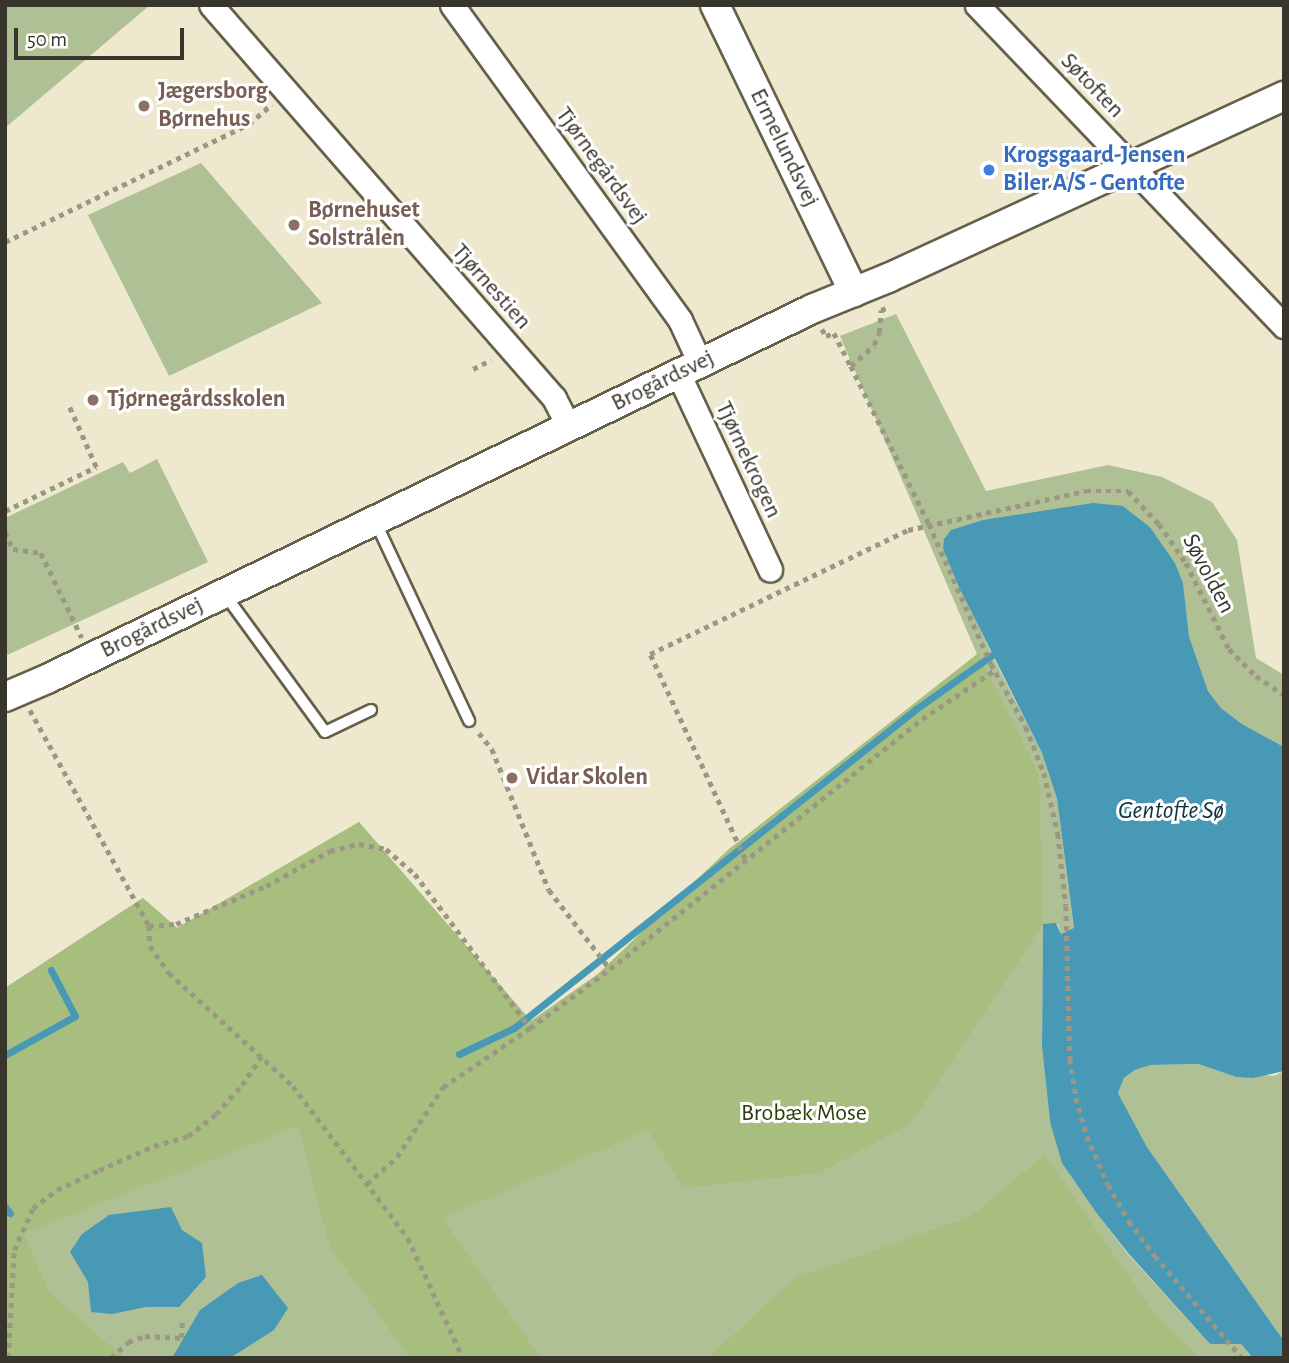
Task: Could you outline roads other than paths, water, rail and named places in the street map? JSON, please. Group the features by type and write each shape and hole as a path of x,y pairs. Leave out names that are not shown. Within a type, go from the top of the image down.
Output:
{"street":[{"name":"Tjørnestien","path":"211,5 554,398 569,427"},
{"name":"Tjørnegårdsvej","path":"452,5 680,320 689,368"},
{"name":"Ermelundsvej","path":"715,5 854,292"},
{"name":"Søtoften","path":"977,5 1284,326"},
{"name":"Brogårdsvej","path":"5,697 91,658 812,309 888,278 1284,96"},
{"name":"Tjørnekrogen","path":"689,368 770,569"},
{"name":"Brogårdsvej","path":"5,712 47,679"}],"lane":[{"path":"374,521 469,721"},
{"path":"225,593 325,732 371,710"}],"water":[{"name":"Gentofte Sø","path":"1093,503 1123,506 1150,527 1175,563 1183,583 1189,637 1208,691 1221,708 1242,724 1284,747 1284,1071 1253,1078 1237,1077 1198,1064 1151,1065 1135,1070 1124,1078 1118,1093 1147,1147 1284,1341 1284,1358 1253,1358 1241,1344 1210,1344 1128,1253 1098,1215 1062,1163 1050,1122 1042,1047 1043,924 1056,923 1061,934 1074,928 1057,799 1042,753 959,587 943,549 944,539 951,530 983,520"},
{"path":"171,1207 182,1230 202,1243 206,1277 179,1307 146,1307 112,1314 91,1312 88,1282 70,1252 82,1234 109,1215"},
{"path":"262,1275 288,1308 274,1330 230,1358 172,1358 200,1310 238,1283"}],"waterway":[{"path":"459,1054 514,1028 916,709 992,655"},
{"path":"5,1055 75,1016 51,970"},
{"path":"5,1207 10,1213"}],"place":[{"name":"Jægersborg Børnehus","path":"144,106"},
{"name":"Krogsgaard-Jensen Biler A/S - Gentofte","path":"989,170"},
{"name":"Børnehuset Solstrålen","path":"294,225"},
{"name":"Tjørnegårdsskolen","path":"93,400"},
{"name":"Vidar Skolen","path":"512,778"}],"park label":[{"name":"Brobæk Mose","path":"804,1114"}]}
